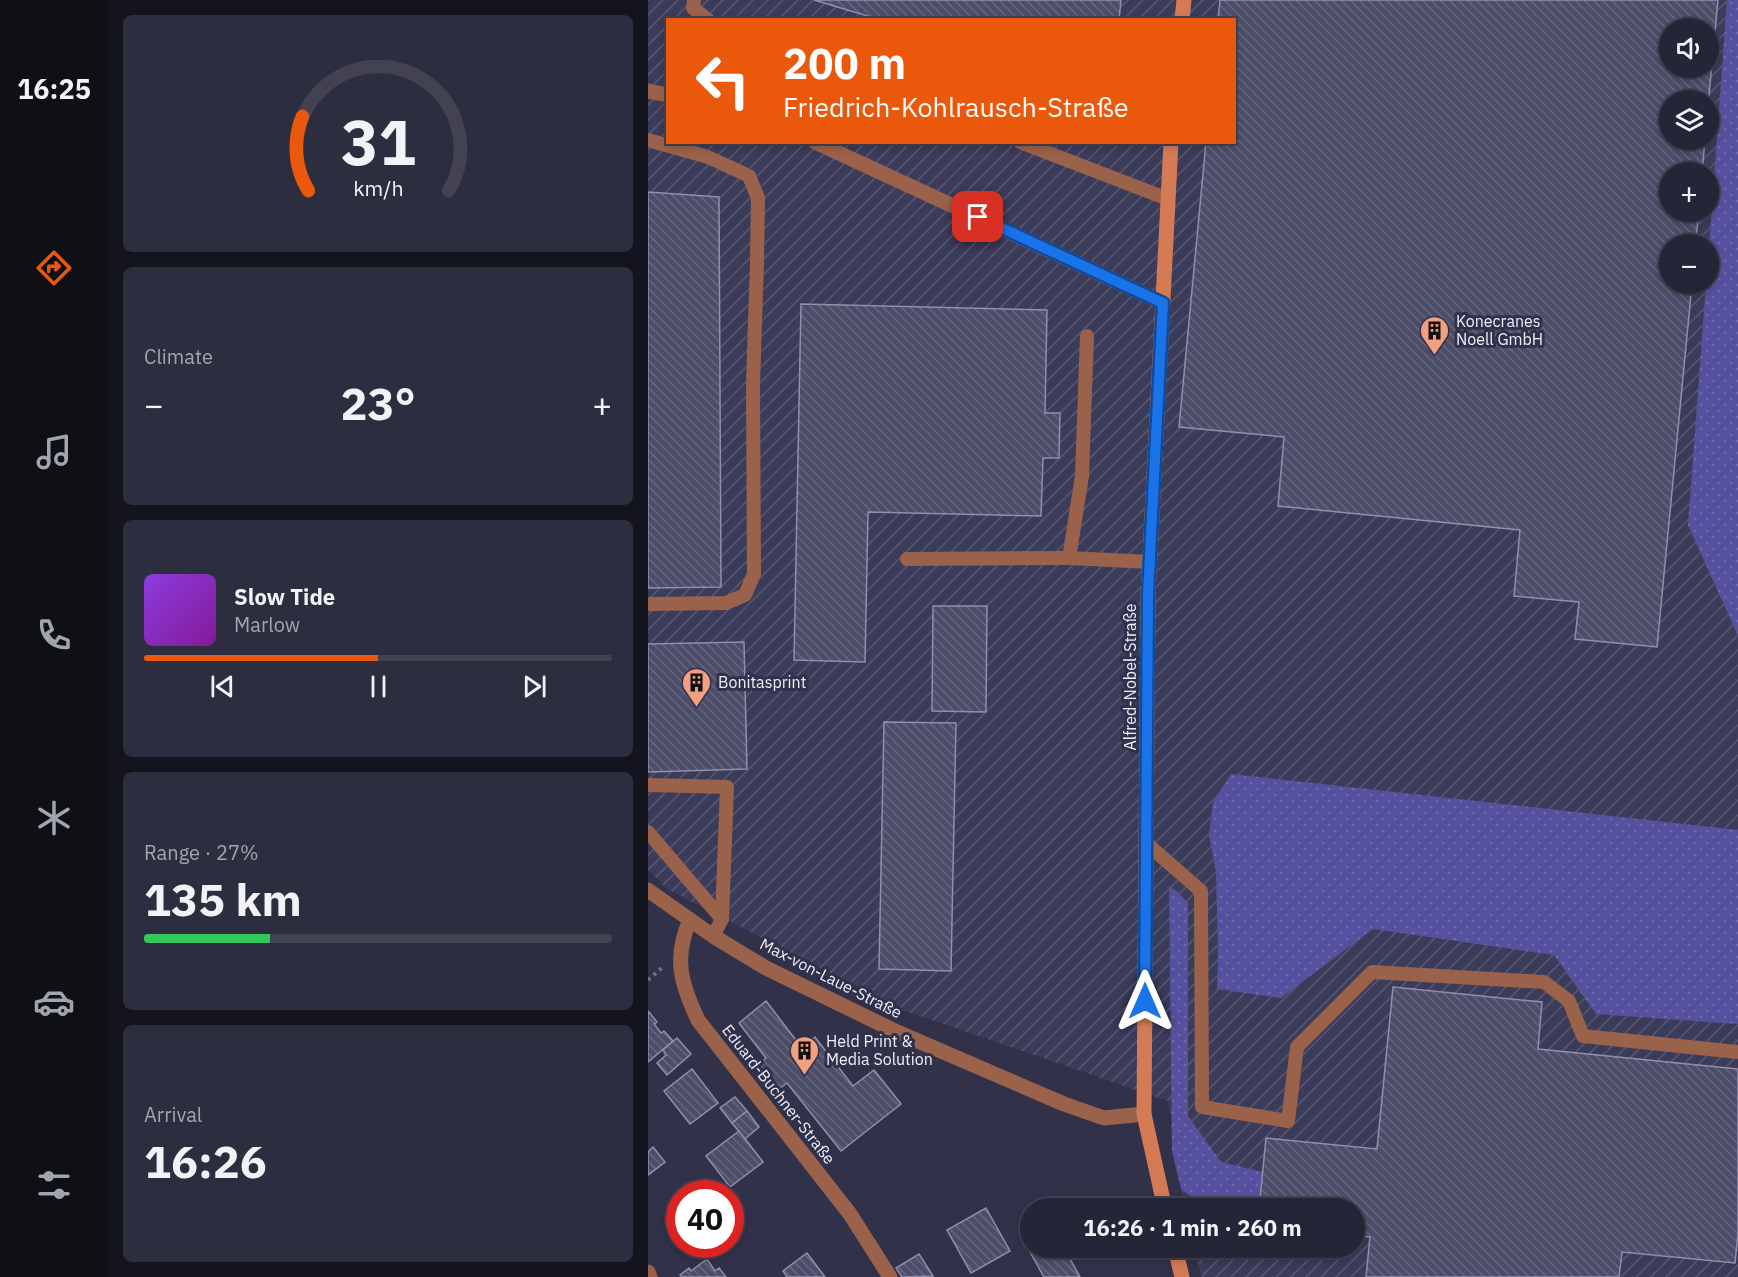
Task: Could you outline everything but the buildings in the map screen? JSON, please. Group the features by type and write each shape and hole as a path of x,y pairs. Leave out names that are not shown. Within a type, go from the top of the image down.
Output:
{"street":[{"path":"1182,18 1184,0"},
{"path":"648,91 666,95"},
{"path":"819,144 1163,303"},
{"name":"Alfred-Nobel-Straße","path":"1163,1198 1144,1114 1150,562 1171,144"},
{"name":"Max-von-Laue-Straße","path":"648,890 713,936 766,968 897,1032 1064,1104 1104,1118 1144,1114"},
{"name":"Eduard-Buchner-Straße","path":"690,920 680,949 681,972 684,990 698,1020 850,1214 890,1277"},
{"path":"1177,1258 1182,1277"},
{"path":"648,1272 650,1277"}],"lane":[{"path":"694,0 693,8 706,18"},
{"path":"648,140 708,157 749,176 758,198 758,240 753,384 754,574 745,596 726,603 648,604"},
{"path":"1025,144 1168,199"},
{"path":"1070,558 1082,476 1087,336"},
{"path":"907,559 1070,558 1150,562"},
{"path":"648,785 727,787 722,919 713,936"},
{"path":"648,832 722,919"},
{"path":"1146,843 1201,891 1202,1107 1288,1121 1296,1047 1372,972 1544,982 1569,1001 1583,1035 1738,1052"}],"shaded area":[{"path":"648,0 1738,0 1738,1277 1202,1277 1197,1258 1365,1258 1365,1198 1183,1198 1172,1151 1168,1101 900,1009 667,889 648,870"},
{"path":"1727,0 1738,0 1738,636 1688,525 1705,294 1719,294 1719,234 1710,234 1711,222 1719,222 1719,162 1715,162 1716,150 1719,150 1719,109"},
{"path":"1231,774 1738,830 1738,1024 1596,1014 1554,955 1373,929 1281,998 1217,989 1216,871 1209,835 1213,802"},
{"path":"1169,886 1188,903 1188,1116 1221,1162 1263,1172 1260,1198 1193,1198 1181,1189 1172,1151"}],"place":[{"name":"Konecranes Noell GmbH","path":"1435,356"},
{"name":"Bonitasprint","path":"697,708"},
{"name":"Held Print & Media Solution","path":"805,1076"}],"route":[{"path":"978,217 1163,303 1148,594 1145,1001"}]}
